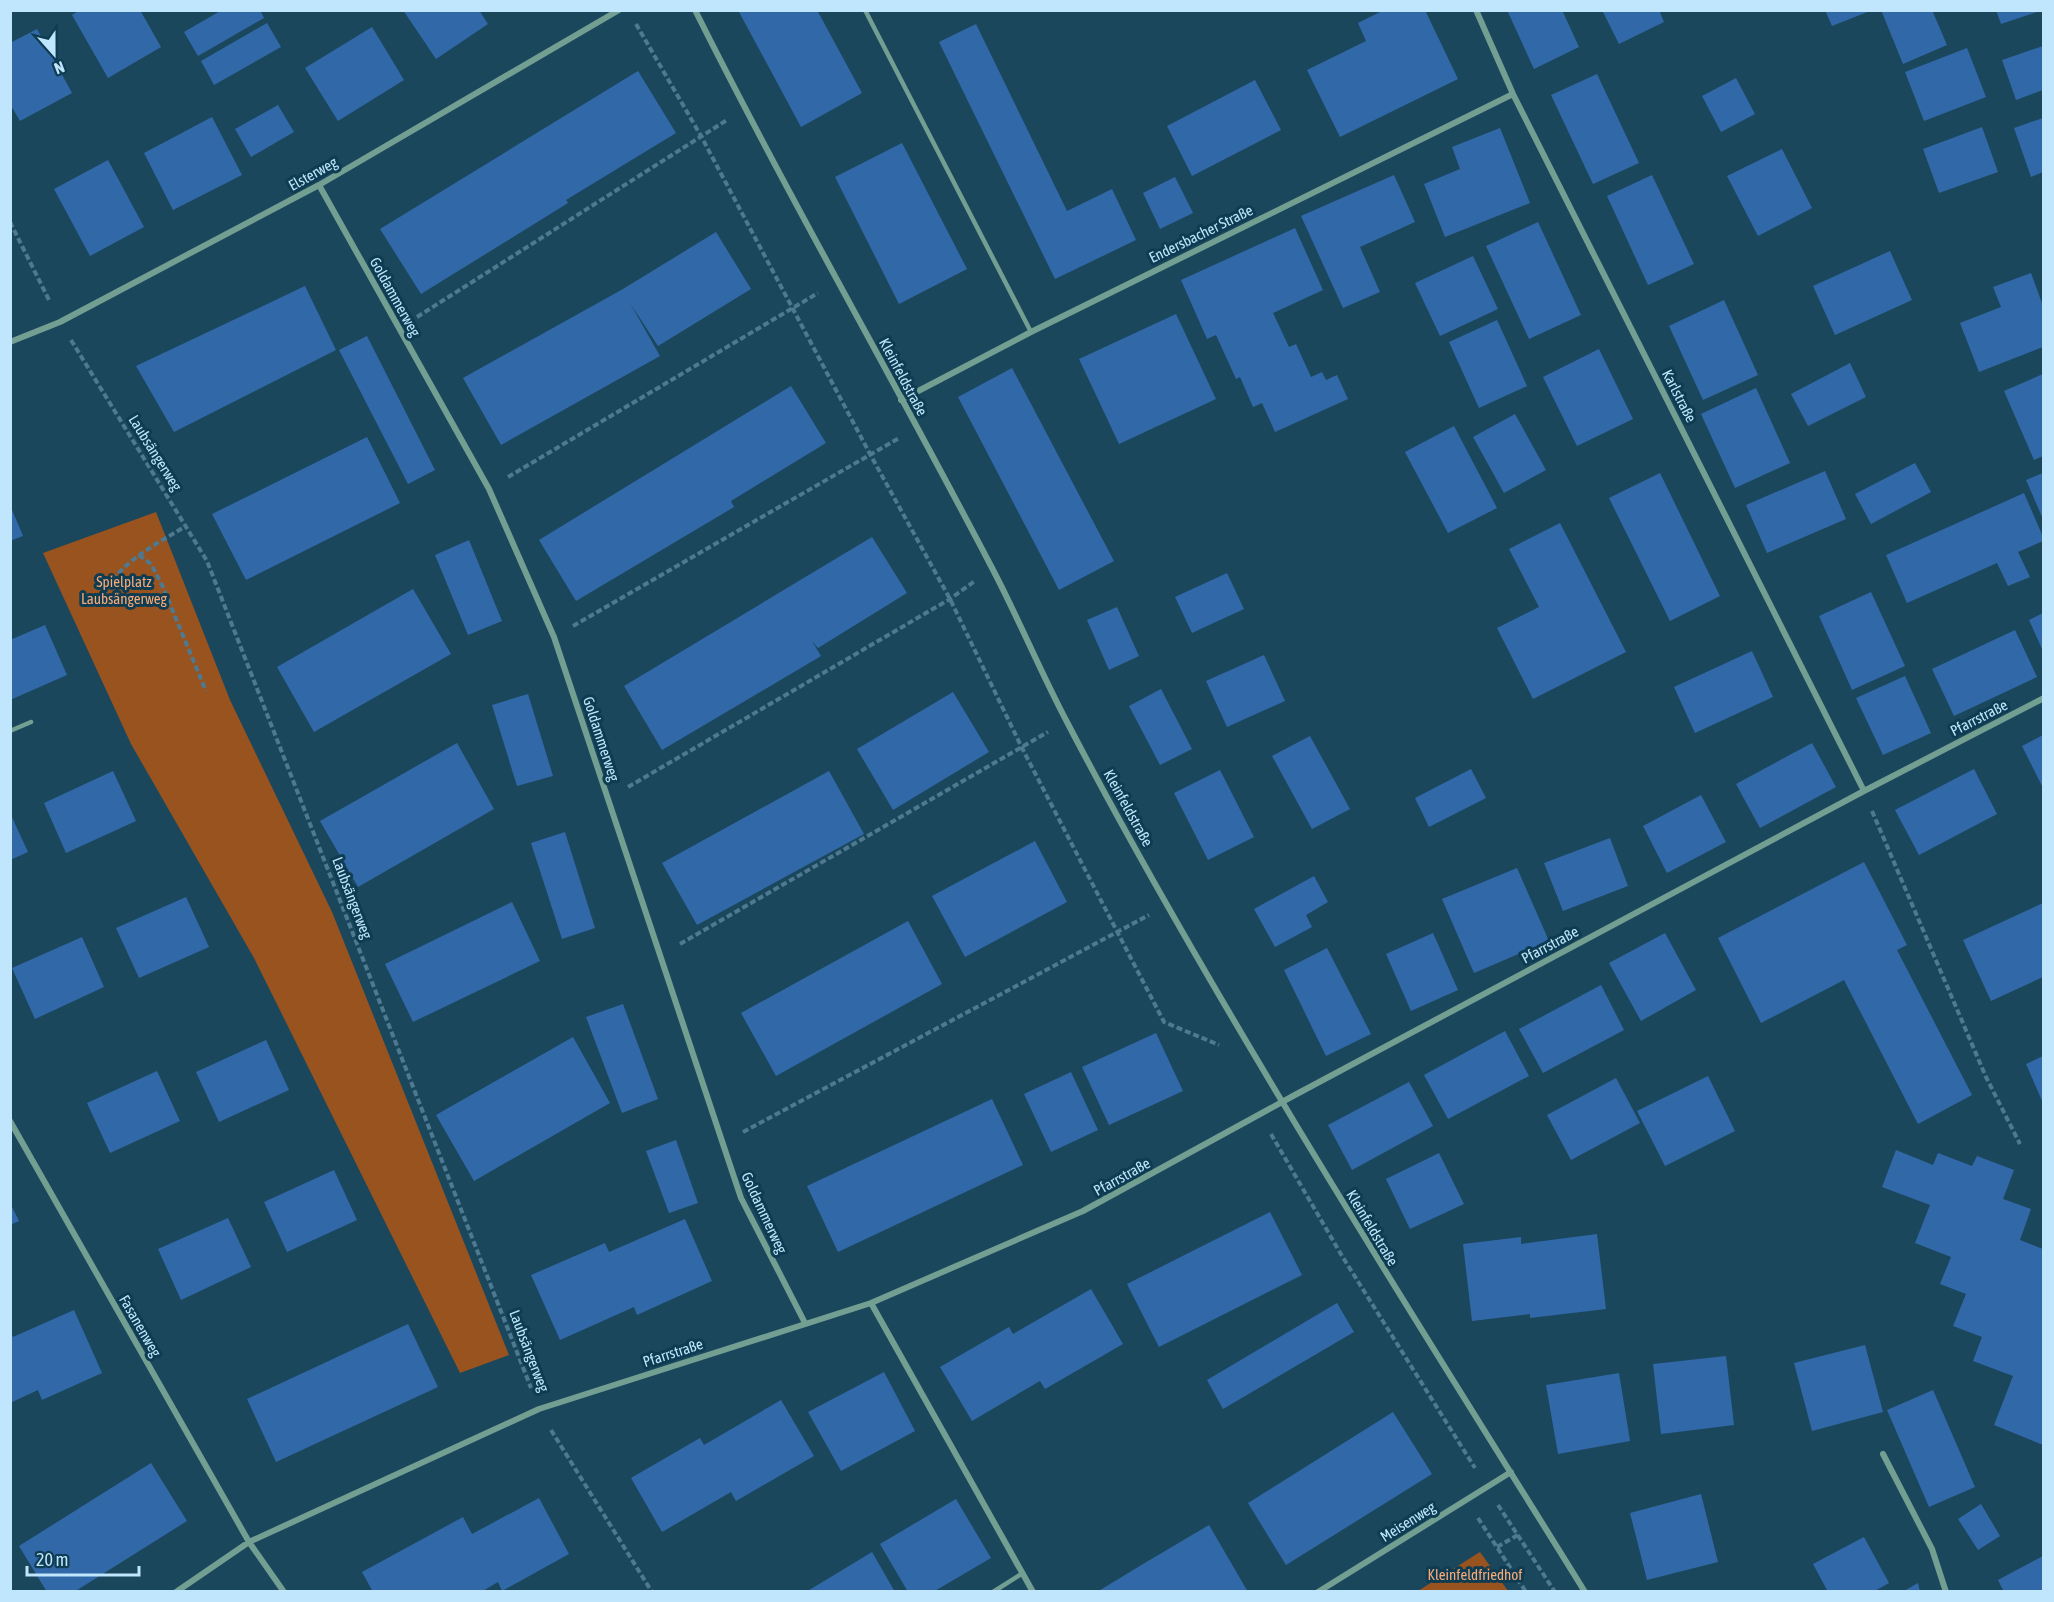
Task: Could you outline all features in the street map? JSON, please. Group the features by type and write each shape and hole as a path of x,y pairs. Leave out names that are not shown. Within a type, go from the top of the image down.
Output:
{"street":[{"name":"Elsterweg","path":"10,342 60,322 320,185 619,10"},
{"name":"Kleinfeldstraße","path":"695,10 745,110 840,281 992,568 1066,721 1168,905 1282,1102 1407,1310 1585,1592"},
{"name":"Karlstraße","path":"1476,10 1513,94 1864,791"},
{"name":"Endersbacher Straße","path":"901,400 1031,332 1513,94"},
{"name":"Goldammerweg","path":"320,185 489,489 554,637 721,1144 741,1198 805,1323"},
{"name":"Pfarrstraße","path":"176,1592 249,1542 539,1409 871,1303 1083,1212 1282,1102 2043,698"},
{"name":"Fasanenweg","path":"10,1121 249,1542"},
{"path":"871,1303 1033,1592"},
{"path":"1883,1454 1932,1549 1946,1592"},
{"name":"Meisenweg","path":"1318,1592 1511,1472"},
{"path":"249,1542 284,1592"}],"lane":[{"path":"865,10 1031,332"},
{"path":"10,731 31,722"},
{"path":"993,1592 1023,1573"}],"path":[{"path":"634,20 701,136 950,599 1022,748 1164,1022 1218,1042 1223,1051"},
{"path":"398,328 745,110"},
{"name":"Laubsängerweg","path":"10,222 60,322 212,572 539,1409 652,1592"},
{"path":"489,489 792,307 840,281"},
{"path":"554,637 917,429"},
{"path":"100,604 109,584 131,560 186,526"},
{"path":"139,555 151,564 162,585 206,691"},
{"path":"608,798 950,599 992,568"},
{"path":"658,956 1066,721"},
{"path":"1864,791 1986,1077 2020,1144"},
{"path":"721,1144 1168,905"},
{"path":"1260,1115 1342,1256 1555,1592"},
{"path":"1466,1500 1526,1592"},
{"path":"1497,1547 1518,1535"}],"green space":[{"name":"Spielplatz Laubsängerweg","path":"156,512 230,700 332,912 509,1355 460,1373 254,958 131,744 43,553"},
{"name":"Kleinfeldfriedhof","path":"1480,1552 1508,1591 1418,1591"}],"building":[{"path":"80,10 140,10 161,47 108,78 72,15"},
{"path":"222,10 260,10 264,18 198,56 184,32"},
{"path":"403,10 479,10 488,24 436,59"},
{"path":"738,10 817,10 862,93 801,127"},
{"path":"1384,10 1425,10 1458,79 1340,137 1307,70 1366,41 1358,23"},
{"path":"1507,10 1562,10 1579,47 1534,69"},
{"path":"1602,10 1659,10 1664,22 1619,44"},
{"path":"1825,10 1870,10 1870,11 1832,26"},
{"path":"1881,10 1932,10 1947,45 1903,64"},
{"path":"1996,10 2040,10 2040,11 2001,24"},
{"path":"267,23 281,47 214,85 201,61"},
{"path":"976,24 1067,211 1112,189 1136,240 1055,279 939,42"},
{"path":"372,27 404,80 338,121 305,68"},
{"path":"37,29 72,93 20,121 10,104 10,43"},
{"path":"2043,46 2043,90 2016,100 2002,60"},
{"path":"1967,48 1986,97 1924,121 1905,72"},
{"path":"638,71 676,133 566,200 568,203 421,294 380,229"},
{"path":"1597,74 1639,163 1593,184 1551,95"},
{"path":"1736,78 1755,114 1721,132 1702,96"},
{"path":"1255,80 1281,130 1192,176 1167,126"},
{"path":"278,105 294,132 251,157 235,129"},
{"path":"212,117 242,175 173,210 144,153"},
{"path":"2043,118 2043,172 2031,177 2014,128"},
{"path":"1982,127 1998,172 1939,193 1923,149"},
{"path":"1500,128 1530,203 1445,237 1424,184 1460,169 1452,147"},
{"path":"902,143 967,269 899,304 835,177"},
{"path":"1782,149 1812,208 1758,236 1727,176"},
{"path":"108,160 144,227 90,256 54,189"},
{"path":"1394,175 1415,222 1360,247 1380,292 1343,308 1301,216"},
{"path":"1652,175 1694,264 1648,285 1607,196"},
{"path":"1175,177 1193,213 1160,229 1143,193"},
{"path":"1538,222 1581,315 1529,339 1486,246"},
{"path":"1295,228 1323,290 1273,313 1289,347 1296,344 1311,377 1322,372 1326,380 1337,375 1348,399 1275,432 1262,403 1253,407 1240,377 1236,379 1216,335 1207,339 1181,280"},
{"path":"716,232 751,289 658,346 630,303 660,356 501,445 463,378 623,289"},
{"path":"1890,251 1912,300 1835,335 1813,286"},
{"path":"1473,256 1498,309 1440,336 1415,283"},
{"path":"2031,273 2043,306 2043,347 1979,372 1960,323 2001,307 1993,287"},
{"path":"305,286 336,350 174,432 136,366"},
{"path":"1724,300 1758,375 1703,400 1669,326"},
{"path":"1176,314 1216,399 1119,444 1079,359"},
{"path":"1497,320 1527,386 1479,408 1449,342"},
{"path":"367,336 435,470 408,484 339,350"},
{"path":"1599,349 1633,419 1577,446 1543,377"},
{"path":"1850,363 1866,397 1808,426 1791,394"},
{"path":"1012,368 1114,561 1059,590 958,397"},
{"path":"2043,374 2043,456 2034,460 2004,391"},
{"path":"791,386 826,443 731,501 734,507 576,601 539,540"},
{"path":"1756,388 1790,463 1735,488 1701,414"},
{"path":"1515,414 1546,470 1504,493 1473,437"},
{"path":"1454,426 1497,508 1448,533 1405,452"},
{"path":"367,437 400,503 246,580 212,514"},
{"path":"1915,463 1931,492 1871,524 1855,494"},
{"path":"1825,471 1846,519 1767,553 1746,505"},
{"path":"1660,473 1720,596 1670,621 1609,498"},
{"path":"2043,473 2043,519 2026,480"},
{"path":"2024,493 2043,537 2043,541 2018,552 2030,577 2008,586 1997,563 1907,603 1886,555"},
{"path":"10,505 23,536 10,541"},
{"path":"1560,523 1626,652 1533,699 1497,628 1539,607 1509,549"},
{"path":"872,537 907,593 818,648 812,641 821,656 662,750 624,686"},
{"path":"469,540 502,621 468,635 435,555"},
{"path":"1227,573 1244,609 1192,633 1175,597"},
{"path":"413,589 451,654 314,732 277,667"},
{"path":"1871,592 1905,666 1852,690 1819,616"},
{"path":"1117,607 1139,656 1109,670 1087,620"},
{"path":"2043,613 2043,651 2029,620"},
{"path":"45,625 67,675 10,700 10,640"},
{"path":"2015,630 2037,677 1954,716 1932,669"},
{"path":"1752,651 1773,697 1695,733 1674,687"},
{"path":"1264,655 1285,701 1227,727 1206,681"},
{"path":"1905,676 1931,733 1883,755 1856,698"},
{"path":"1161,689 1192,749 1160,765 1129,706"},
{"path":"953,692 989,752 893,810 857,749"},
{"path":"528,694 553,776 517,786 492,705"},
{"path":"2043,735 2043,788 2022,746"},
{"path":"1310,736 1350,809 1312,829 1272,756"},
{"path":"457,743 494,809 358,887 320,821"},
{"path":"1812,743 1836,787 1760,828 1736,784"},
{"path":"1471,769 1486,798 1429,827 1415,798"},
{"path":"1974,769 1997,814 1919,855 1895,810"},
{"path":"1220,770 1254,837 1208,860 1174,793"},
{"path":"113,771 136,821 66,853 44,803"},
{"path":"829,771 864,834 697,925 662,863"},
{"path":"1701,795 1726,842 1667,873 1643,826"},
{"path":"10,813 28,852 10,860"},
{"path":"565,832 595,928 562,939 531,843"},
{"path":"1610,838 1628,886 1563,911 1544,863"},
{"path":"1035,841 1067,902 965,957 932,896"},
{"path":"1864,862 1907,945 1897,950 1972,1095 1918,1124 1844,980 1761,1023 1718,938"},
{"path":"1517,868 1549,941 1474,973 1442,899"},
{"path":"1314,876 1328,902 1306,915 1312,927 1275,947 1254,909"},
{"path":"186,897 209,947 139,978 116,928"},
{"path":"512,902 540,961 413,1022 385,964"},
{"path":"2043,903 2043,977 1991,1001 1963,940"},
{"path":"908,921 942,984 776,1076 741,1013"},
{"path":"1433,933 1458,990 1411,1011 1386,954"},
{"path":"1665,933 1696,990 1641,1021 1609,963"},
{"path":"82,937 104,987 35,1019 12,968"},
{"path":"1327,948 1371,1034 1326,1056 1284,970"},
{"path":"1601,985 1624,1030 1543,1073 1519,1029"},
{"path":"623,1004 658,1099 622,1113 586,1017"},
{"path":"1505,1031 1529,1076 1448,1119 1424,1075"},
{"path":"1156,1033 1183,1091 1109,1125 1082,1067"},
{"path":"573,1037 610,1103 474,1181 436,1115"},
{"path":"266,1040 289,1090 219,1122 196,1072"},
{"path":"2043,1056 2043,1103 2026,1064"},
{"path":"157,1071 180,1121 110,1153 87,1103"},
{"path":"1071,1072 1098,1130 1051,1152 1024,1094"},
{"path":"1708,1076 1735,1131 1665,1166 1637,1111"},
{"path":"1616,1078 1640,1123 1571,1160 1547,1115"},
{"path":"1409,1082 1433,1126 1352,1170 1328,1125"},
{"path":"992,1099 1023,1165 838,1252 807,1186"},
{"path":"676,1140 698,1203 669,1213 646,1151"},
{"path":"1896,1150 1933,1165 1938,1153 1972,1166 1977,1156 2014,1170 2003,1199 2031,1209 2020,1240 2043,1249 2043,1445 1994,1425 2013,1376 1973,1361 1982,1337 1953,1326 1966,1294 1940,1284 1951,1257 1915,1243 1930,1205 1882,1187"},
{"path":"1439,1153 1464,1204 1410,1229 1386,1179"},
{"path":"334,1170 357,1220 287,1252 264,1202"},
{"path":"10,1203 19,1221 10,1225"},
{"path":"1270,1212 1302,1275 1159,1347 1127,1284"},
{"path":"228,1218 251,1267 181,1300 158,1249"},
{"path":"685,1219 712,1281 637,1315 634,1307 560,1340 531,1275 605,1243 609,1252"},
{"path":"1597,1234 1606,1309 1530,1318 1530,1314 1472,1321 1463,1244 1521,1237 1521,1244"},
{"path":"1091,1289 1123,1344 1045,1389 1040,1381 972,1421 940,1367 1009,1327 1013,1334"},
{"path":"1337,1303 1354,1332 1223,1409 1207,1380"},
{"path":"74,1310 102,1373 42,1400 38,1390 10,1403 10,1331 13,1337"},
{"path":"408,1324 438,1387 276,1462 247,1399"},
{"path":"1865,1345 1883,1412 1812,1431 1794,1363"},
{"path":"1726,1356 1734,1425 1661,1434 1653,1364"},
{"path":"884,1372 915,1431 841,1471 808,1412"},
{"path":"1619,1373 1630,1441 1558,1454 1546,1385"},
{"path":"1933,1390 1975,1487 1929,1507 1887,1410"},
{"path":"781,1400 814,1456 736,1501 731,1492 662,1532 631,1478 700,1438 704,1445"},
{"path":"1393,1412 1432,1474 1286,1565 1248,1503"},
{"path":"151,1463 187,1521 74,1592 47,1592 19,1546"},
{"path":"1701,1494 1718,1562 1647,1580 1630,1513"},
{"path":"539,1498 569,1554 502,1591 498,1582 481,1592 373,1592 362,1572 463,1517 472,1534"},
{"path":"956,1499 991,1558 933,1592 908,1592 880,1544"},
{"path":"1981,1504 2000,1536 1978,1550 1958,1519"},
{"path":"1209,1525 1248,1592 1097,1592 1143,1564"},
{"path":"1864,1537 1889,1583 1873,1592 1828,1592 1813,1564"},
{"path":"872,1552 895,1592 806,1592"},
{"path":"2043,1556 2043,1592 2004,1592 1998,1580"},
{"path":"1918,1583 1920,1592 1902,1592"}]}
